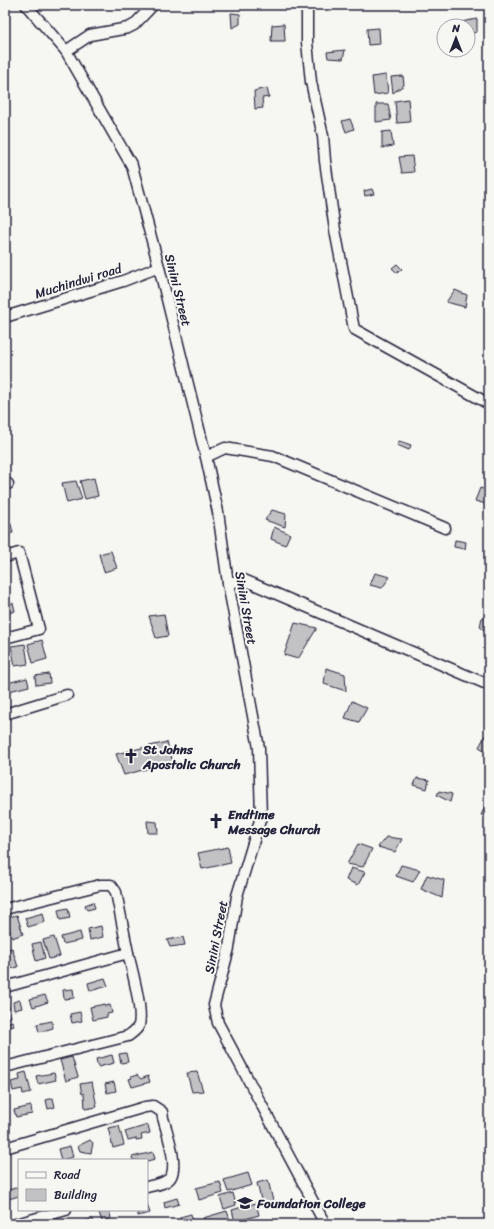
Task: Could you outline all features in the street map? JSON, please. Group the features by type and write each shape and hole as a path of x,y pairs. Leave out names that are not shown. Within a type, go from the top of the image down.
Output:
{"street":[{"name":"Sinini Street","path":"26,5 66,51 132,166 159,267 206,457 218,512 228,583 259,748 261,817 237,896 229,948 214,1005 218,1022 325,1224"},
{"path":"308,5 307,42 311,82 323,136 335,230 354,329 489,404"},
{"path":"66,51 90,35 128,28 134,25 146,7"},
{"name":"Muchindwi road","path":"5,316 123,281 159,267"},
{"path":"206,457 225,448 272,456 445,528"},
{"path":"5,557 20,553 39,629 5,638"},
{"path":"228,583 244,580 489,685"},
{"path":"5,714 67,695"},
{"path":"5,909 100,885 111,885 116,892 139,1004 139,1026 128,1036 5,1067"},
{"path":"5,987 128,953"},
{"path":"5,1148 145,1107 153,1106 162,1112 172,1154 173,1166 170,1179 164,1183 148,1187"},
{"path":"16,1224 62,1211"}],"building":[{"path":"231,13 240,14 240,24 232,28"},
{"path":"476,19 477,19 476,32"},
{"path":"284,24 285,41 271,41 272,25"},
{"path":"379,28 380,44 368,45 367,29"},
{"path":"345,50 343,59 328,58 327,52"},
{"path":"386,75 388,93 374,95 372,77"},
{"path":"403,76 404,85 393,93 391,77"},
{"path":"267,88 269,97 262,98 263,108 255,109 254,91"},
{"path":"408,99 410,122 397,123 395,101"},
{"path":"376,104 388,104 391,120 376,122"},
{"path":"350,119 354,129 346,132 342,121"},
{"path":"391,131 393,146 382,148 382,132"},
{"path":"412,156 414,172 402,173 399,157"},
{"path":"372,189 374,194 365,196 364,191"},
{"path":"397,264 402,269 397,273 392,268"},
{"path":"455,290 467,295 465,307 446,302"},
{"path":"399,441 411,445 409,450 397,445"},
{"path":"94,478 98,496 85,499 80,481"},
{"path":"76,481 82,499 67,503 62,483"},
{"path":"480,488 489,491 489,500 486,504 475,501"},
{"path":"272,510 286,514 285,527 265,520"},
{"path":"11,524 13,533 5,534 5,525"},
{"path":"274,527 290,534 285,545 271,539"},
{"path":"455,540 466,542 465,549 454,547"},
{"path":"111,551 117,568 104,572 99,554"},
{"path":"375,573 390,577 382,588 370,585"},
{"path":"13,603 15,611 5,614 5,605"},
{"path":"164,614 168,636 156,638 149,616"},
{"path":"482,617 489,619 489,633 480,627"},
{"path":"295,623 317,628 298,659 284,655"},
{"path":"42,640 47,659 33,663 28,644"},
{"path":"25,644 28,664 15,666 11,646"},
{"path":"5,651 7,651 10,666 5,667"},
{"path":"326,668 345,674 346,691 324,684"},
{"path":"49,674 50,683 36,685 35,676"},
{"path":"27,678 29,686 9,691 7,683"},
{"path":"352,701 367,708 359,722 345,718"},
{"path":"485,736 489,737 489,753 479,747"},
{"path":"167,742 173,762 124,775 116,754"},
{"path":"417,778 429,780 427,789 414,785"},
{"path":"439,791 452,794 450,802 437,795"},
{"path":"486,805 489,806 489,816 481,815"},
{"path":"147,821 157,822 158,833 148,833"},
{"path":"386,837 402,839 395,852 378,847"},
{"path":"358,844 372,849 363,867 347,864"},
{"path":"228,847 231,863 202,869 198,853"},
{"path":"401,865 420,870 413,882 396,876"},
{"path":"351,868 365,872 358,885 346,880"},
{"path":"427,875 444,880 442,898 421,889"},
{"path":"93,902 95,908 87,910 85,905"},
{"path":"68,908 70,918 60,920 58,910"},
{"path":"43,913 45,922 28,927 25,918"},
{"path":"17,915 23,934 12,938 6,918"},
{"path":"101,926 103,937 90,940 88,929"},
{"path":"80,932 82,940 63,944 61,937"},
{"path":"54,937 60,956 49,959 43,940"},
{"path":"183,937 185,945 170,947 167,940"},
{"path":"41,942 45,958 36,961 32,944"},
{"path":"12,948 18,967 7,970 5,963 5,950"},
{"path":"105,978 108,986 90,991 88,983"},
{"path":"73,989 74,998 64,999 63,990"},
{"path":"45,995 48,1002 33,1007 30,999"},
{"path":"7,1000 11,1017 5,1018 5,1001"},
{"path":"20,1000 22,1008 14,1010 13,1002"},
{"path":"105,1004 105,1006 110,1005 112,1013 107,1014 107,1017 93,1020 90,1007"},
{"path":"80,1012 82,1021 72,1023 70,1014"},
{"path":"12,1021 14,1026 5,1029 5,1024"},
{"path":"52,1021 53,1028 39,1032 37,1024"},
{"path":"126,1053 128,1062 121,1063 119,1054"},
{"path":"112,1055 114,1063 98,1067 96,1059"},
{"path":"72,1057 78,1077 66,1081 60,1060"},
{"path":"26,1072 31,1092 23,1094 22,1089 13,1091 11,1082 20,1080 19,1074"},
{"path":"197,1072 203,1091 192,1092 187,1073"},
{"path":"54,1073 56,1080 38,1084 36,1076"},
{"path":"137,1075 141,1079 148,1076 150,1082 132,1087 129,1079"},
{"path":"92,1082 97,1107 85,1109 84,1093 82,1094 80,1084"},
{"path":"114,1082 116,1091 107,1093 105,1084"},
{"path":"53,1098 55,1107 48,1109 46,1100"},
{"path":"31,1106 32,1114 16,1117 14,1110"},
{"path":"148,1125 150,1133 141,1135 142,1139 136,1140 136,1138 128,1140 125,1132"},
{"path":"119,1126 124,1145 113,1148 108,1128"},
{"path":"90,1140 93,1143 91,1153 80,1151 78,1146"},
{"path":"70,1146 73,1157 61,1159 58,1149"},
{"path":"153,1152 155,1159 148,1161 148,1159 133,1159 132,1157"},
{"path":"248,1173 252,1185 228,1192 224,1180"},
{"path":"268,1180 273,1201 262,1204 257,1183"},
{"path":"220,1182 223,1193 199,1200 196,1188"},
{"path":"18,1187 18,1196 5,1200 5,1191"},
{"path":"233,1193 236,1205 224,1209 220,1197"},
{"path":"177,1198 179,1204 165,1208 164,1202"},
{"path":"256,1203 259,1215 235,1222 232,1210"},
{"path":"148,1207 150,1213 138,1216 137,1211 148,1211"},
{"path":"98,1211 109,1211 111,1218 106,1220 107,1224 103,1224"},
{"path":"227,1211 231,1223 205,1224 203,1218"},
{"path":"191,1214 194,1224 182,1224 180,1217"},
{"path":"93,1219 94,1224 74,1224"}],"waterway":[{"path":"485,1038 489,1040"}],"place":[{"name":"St Johns Apostolic Church","path":"131,756"},
{"name":"Endtime Message Church","path":"216,821"},
{"name":"Foundation College","path":"245,1203"}]}
